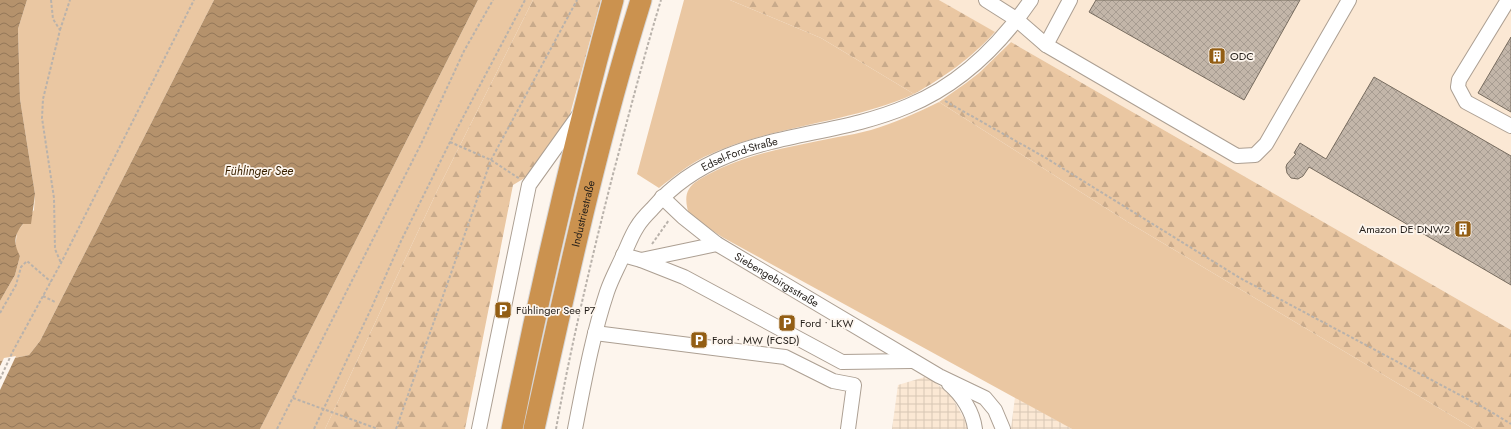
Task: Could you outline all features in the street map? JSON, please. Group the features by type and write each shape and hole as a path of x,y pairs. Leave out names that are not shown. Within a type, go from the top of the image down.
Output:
{"highway":[{"path":"512,429 539,294 584,106 613,0"},
{"name":"Industriestraße","path":"534,429 577,234 620,67 641,0"}],"street":[{"path":"986,0 1016,19 1046,45 1237,156 1255,155 1266,144 1349,0"},
{"name":"Edsel-Ford-Straße","path":"576,429 595,333 607,290 637,227 662,197 690,174 727,155 765,142 871,120 909,106 954,81 992,48 1031,0"},
{"path":"1046,45 1070,0"},
{"path":"1508,0 1459,80 1458,87 1466,102 1511,126"},
{"path":"479,429 529,185 584,106"},
{"name":"Siebengebirgsstraße","path":"662,197 683,217 716,244 939,376"},
{"path":"641,260 716,244"},
{"path":"623,255 641,260 684,277 842,362 913,361"},
{"path":"595,333 785,358 833,381 854,385 848,429"},
{"path":"939,376 952,387 966,403 974,422 975,429"},
{"path":"939,376 985,398 996,410 1003,429"}],"path":[{"path":"50,0 53,19 60,30"},
{"path":"61,263 55,250 54,198 42,118 42,99 60,30 70,0"},
{"path":"0,379 12,351 61,263 194,0"},
{"path":"277,429 421,144 464,51 493,0"},
{"path":"314,429 371,309 401,241 450,142 525,0"},
{"path":"396,429 491,160 577,0"},
{"path":"556,429 594,248 641,66 661,0"},
{"path":"940,98 1046,158 1240,278 1488,410 1511,424"},
{"path":"450,142 491,160 529,185"},
{"path":"641,260 676,209"},
{"path":"0,313 16,285 21,267 26,261 51,282"},
{"path":"43,296 54,302"},
{"path":"293,398 324,408 378,429"}],"shaded area":[{"path":"939,0 1511,0 1511,330 1011,42"},
{"path":"928,376 952,397 968,426 967,429 892,429 898,385"},
{"path":"1015,397 1072,429 1011,429"}],"green space":[{"path":"27,0 214,0 40,341 29,355 0,361 0,301 15,275 20,256 15,248 17,232 34,210 35,194 20,99 18,29"},
{"path":"478,0 533,0 438,189 325,429 260,429"},
{"path":"533,0 601,0 569,118 528,176 513,185 465,429 325,429 438,189"},
{"path":"684,0 730,0 821,38 914,94 862,112 782,131 730,146 698,160 659,188 637,174"},
{"path":"730,0 939,0 995,32 976,51 957,66 937,81 914,94 821,38"},
{"path":"1011,42 1511,330 1511,429 1474,429 1131,224 939,102 979,73"},
{"path":"939,102 1131,224 1474,429 1072,429 722,237 689,215 686,199 687,192 695,182 724,167 755,155 871,130 905,118"}],"water":[{"path":"0,0 27,0 18,29 20,99 35,194 31,224 23,224 16,236 16,247 20,256 15,275 0,301"},
{"name":"Fühlinger See","path":"214,0 478,0 260,429 0,429 0,361 29,355 40,341"}],"pier":[{"path":"16,356 0,390 0,366 4,358"}],"building":[{"name":"ODC","path":"1096,0 1300,0 1244,100 1089,12"},
{"path":"1511,37 1511,112 1478,93"},
{"name":"Amazon DE DNW2","path":"1374,77 1511,156 1511,285 1309,167 1303,176 1298,179 1291,178 1287,173 1287,164 1296,154 1294,153 1300,143 1326,159"}],"place":[{"name":"ODC","path":"1217,56"},
{"name":"Amazon DE DNW2","path":"1463,229"},
{"name":"Fühlinger See P7","path":"503,310"},
{"name":"Ford • LKW","path":"787,323"},
{"name":"Ford • MW (FCSD)","path":"699,340"}]}
